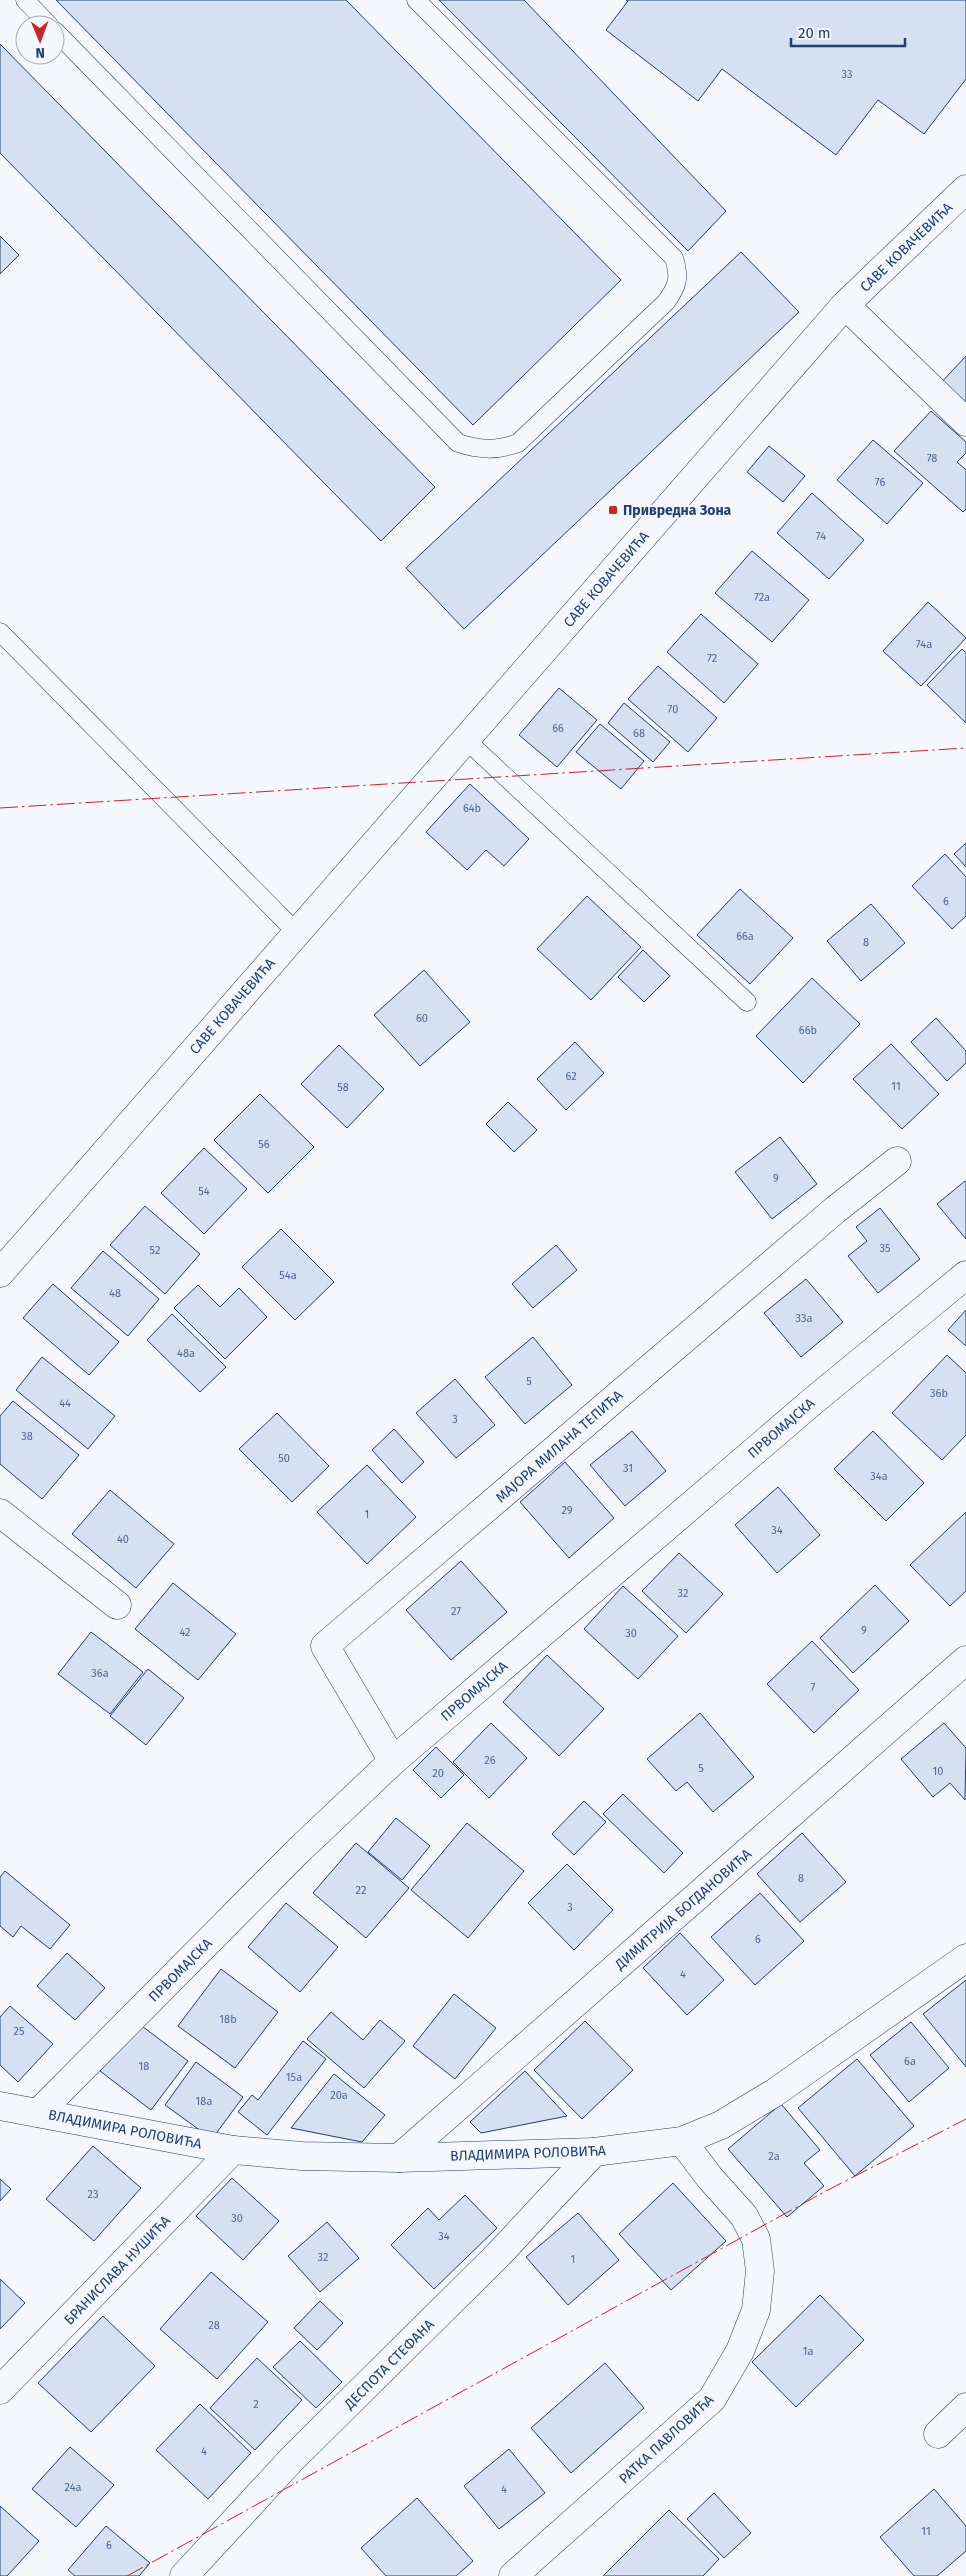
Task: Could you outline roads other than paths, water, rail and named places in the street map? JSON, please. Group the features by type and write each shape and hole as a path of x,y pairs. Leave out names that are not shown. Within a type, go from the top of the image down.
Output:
{"street":[{"name":"САВЕ КОВАЧЕВИЋА","path":"0,1274 845,305 966,189"},
{"path":"845,305 966,422"},
{"name":"МАЈОРА МИЛАНА ТЕПИЋА","path":"393,1761 325,1646 835,1210 897,1162"},
{"name":"ПРВОМАЈСКА","path":"38,2112 298,1852 393,1761 812,1401 966,1275"},
{"path":"0,1513 117,1605"},
{"name":"ДИМИТРИЈА БОГДАНОВИЋА","path":"399,2158 966,1660"},
{"name":"ВЛАДИМИРА РОЛОВИЋА","path":"38,2112 233,2150 302,2156 399,2158 594,2152 682,2141 721,2125 774,2093 966,1958"},
{"path":"0,2106 38,2112"},
{"name":"РАТКА ПАВЛОВИЋА","path":"513,2576 712,2399 740,2351 756,2310 760,2271 756,2239 744,2216 710,2178 682,2141"},
{"name":"БРАНИСЛАВА НУШИЋА","path":"0,2390 233,2150"},
{"name":"ДЕСПОТА СТЕФАНА","path":"184,2576 292,2459 499,2254 594,2152"},
{"path":"938,2434 966,2407"}],"lane":[{"path":"25,0 39,15"},
{"path":"65,41 458,443 478,449 500,450 518,443 666,302 677,287 679,272 674,258 416,0"},
{"path":"0,632 297,933"},
{"path":"466,740 747,1002"}],"place":[{"name":"Привредна Зона","path":"613,510"}]}
